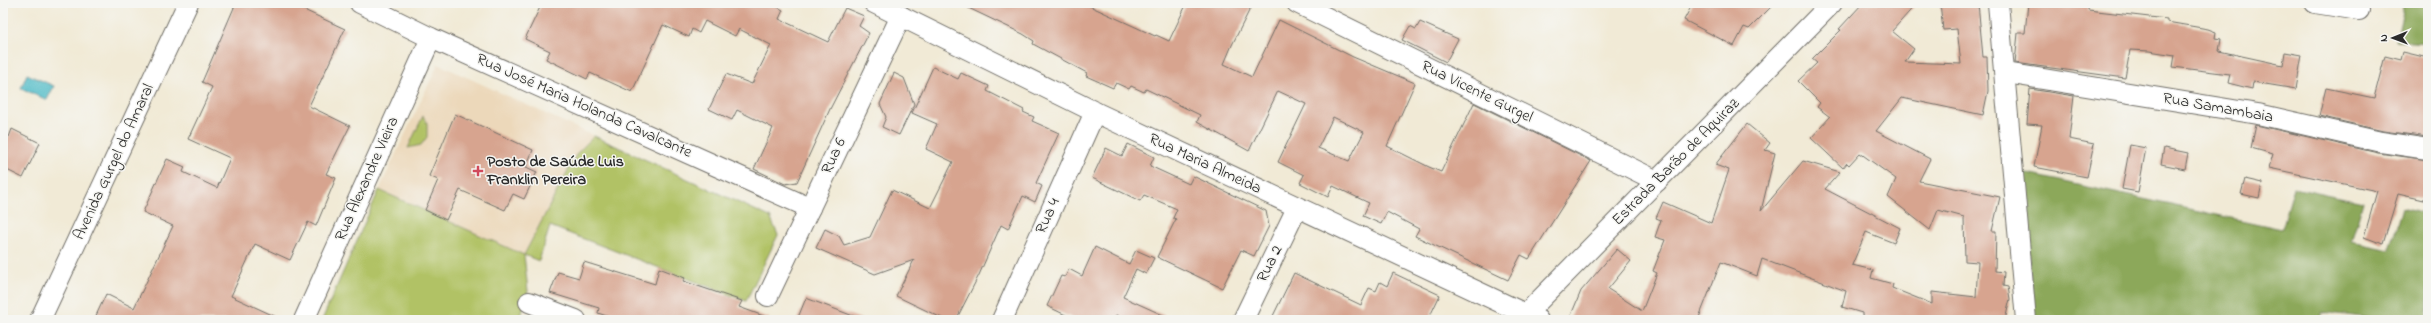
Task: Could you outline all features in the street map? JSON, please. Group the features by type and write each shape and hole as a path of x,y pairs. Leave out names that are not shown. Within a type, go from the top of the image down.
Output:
{"street":[{"name":"Avenida Gurgel do Amaral","path":"40,320 188,3"},
{"name":"Rua José Maria Holanda Cavalcante","path":"360,3 431,38 810,208"},
{"name":"Rua Maria Almeida","path":"874,3 1095,112 1297,208 1410,258 1528,318"},
{"name":"Rua Vicente Gurgel","path":"1297,3 1657,181"},
{"name":"Estrada Barão de Aquiraz","path":"1528,318 1657,181 1832,3"},
{"path":"1998,3 2006,73 2026,320"},
{"path":"2315,3 2360,10"},
{"name":"Rua 6","path":"768,296 901,16"},
{"name":"Rua Alexandre Vieira","path":"304,320 431,38"},
{"name":"Rua Samambaia","path":"2006,73 2258,114 2381,142 2428,149"},
{"name":"Rua 4","path":"1002,320 1095,112"},
{"name":"Rua 2","path":"1243,320 1297,208"},
{"path":"529,302 576,320"}],"shaded area":[{"name":"Posto de Saúde Luis Franklin Pereira","path":"438,64 594,136 577,153 524,255 379,190"}],"green space":[{"path":"2405,3 2428,3 2428,43 2396,41"},
{"path":"423,116 427,123 427,137 421,145 408,148"},
{"path":"594,136 770,217 778,235 746,301 550,226 539,261 524,255 577,153"},
{"path":"2023,173 2282,229 2294,187 2363,202 2351,242 2390,250 2402,207 2428,214 2428,320 2386,320 2321,312 2319,320 2034,320"},
{"path":"379,190 524,255 528,291 520,320 322,320"}],"water":[{"path":"27,74 54,86 47,100 21,88"}],"building":[{"path":"236,3 289,3 345,29 309,106 350,126 326,174 336,178 316,226 308,222 290,260 255,244 231,296 283,320 94,320 106,294 134,308 173,226 143,212 167,159 185,167 183,172 217,188 230,158 188,139 212,87 202,82"},
{"path":"542,3 770,3 783,10 779,19 828,42 845,8 864,16 859,26 869,33 830,109 797,182 785,184 754,169 773,128 737,110 732,120 709,109 726,74 752,84 771,45 739,29 735,36 705,21 699,33 692,29 689,37 663,25 632,92 590,73 587,79 546,59 550,51 525,39"},
{"path":"958,3 1083,3 1169,41 1187,3 1253,3 1224,64 1252,77 1279,20 1353,57 1415,83 1387,146 1429,167 1441,172 1474,103 1591,161 1529,259 1521,255 1508,280 1415,236 1419,229 1387,212 1381,224 1363,216 1369,203 1333,186 1328,197 1300,183 1304,175 1278,162 1306,104 1278,91 1249,151 1197,122 1200,115 1146,89 1144,92 1131,86 1129,89 1116,83 1113,88 1086,76 1087,73 1033,44 1034,41 1023,34","holes":["1333,117 1364,132 1349,161 1318,148"]},
{"path":"1693,3 1775,3 1749,29 1744,27 1734,46 1684,20"},
{"path":"1863,3 1917,3 1892,31 1914,49 1905,62 1961,64 1957,29 1943,30 1940,3 1956,3 1956,5 1978,3 1983,57 1987,57 1988,91 1983,115 1902,98 1876,131 1930,159 1919,181 2000,197 1992,231 1996,231 1995,271 2004,272 2003,286 2008,287 2010,299 2005,320 1873,320 1862,316 1862,313 1842,307 1846,291 1762,259 1757,276 1721,262 1698,320 1569,320 1581,291 1617,249 1631,261 1608,289 1642,311 1657,273 1653,271 1665,240 1655,237 1661,220 1656,218 1663,202 1711,223 1729,170 1715,165 1747,124 1770,143 1765,150 1775,153 1761,211 1803,161 1840,172 1825,189 1900,228 1894,243 1866,232 1852,265 1873,270 1871,278 1893,284 1892,288 1932,304 1932,292 1976,297 1978,262 1965,261 1964,217 1938,210 1930,230 1888,197 1896,179 1860,153 1849,165 1847,163 1843,168 1811,138 1830,117 1817,107 1820,103 1798,81 1817,63 1812,59 1841,30 1839,29"},
{"path":"2028,3 2089,3 2088,10 2167,19 2167,22 2208,29 2216,32 2215,38 2221,39 2219,51 2283,65 2285,52 2302,55 2296,89 2253,82 2252,89 2228,83 2230,74 2173,67 2175,55 2149,51 2130,50 2125,78 2015,63 2018,33 2025,33"},
{"path":"1420,22 1458,39 1446,62 1402,40 1410,26 1416,29"},
{"path":"2403,52 2428,58 2428,137 2383,131 2319,116 2326,88 2374,98 2385,56 2401,60"},
{"path":"933,67 958,79 961,73 989,86 987,91 1024,110 1023,112 1034,117 1032,121 1059,133 1036,183 1042,186 1035,202 1023,196 1008,229 1001,225 979,275 956,320 946,320 896,296 914,260 875,274 816,248 825,229 839,236 844,245 870,237 892,190 930,208 953,162 926,149 937,124 912,113"},
{"path":"894,73 904,78 914,104 899,135 882,127 886,117 880,104"},
{"path":"2030,89 2074,96 2069,139 2094,144 2087,177 2034,167 2042,125 2027,124"},
{"path":"455,114 533,150 526,167 537,172 524,199 513,194 505,210 460,190 446,220 425,210 438,180 429,176"},
{"path":"2256,125 2378,153 2428,160 2428,198 2424,198 2424,200 2398,194 2383,244 2364,237 2377,191 2269,168 2273,154 2251,148"},
{"path":"12,129 40,143 23,178 3,168 3,134 9,137"},
{"path":"1128,144 1154,157 1150,166 1189,184 1193,176 1266,211 1269,226 1254,256 1241,250 1222,288 1157,257 1176,219 1173,218 1177,209 1144,195 1140,201 1092,178 1106,148 1122,156"},
{"path":"2130,145 2146,148 2138,192 2122,189"},
{"path":"2164,148 2188,153 2185,169 2161,164"},
{"path":"2245,179 2262,183 2259,198 2241,194"},
{"path":"1095,247 1129,264 1136,250 1154,258 1146,274 1136,269 1123,297 1174,320 1125,320 1116,315 1114,320 1076,320 1047,306 1061,276 1065,277 1069,269 1082,276"},
{"path":"584,262 655,284 659,268 685,278 683,281 742,301 739,307 769,318 769,320 618,320 598,313 599,308 550,293 558,272 579,278"},
{"path":"1294,273 1361,305 1369,288 1376,291 1380,282 1387,286 1393,273 1440,295 1428,320 1271,320"},
{"path":"806,298 861,319 861,320 797,320"}],"place":[{"name":"Posto de Saúde Luis Franklin Pereira","path":"478,171"}]}
